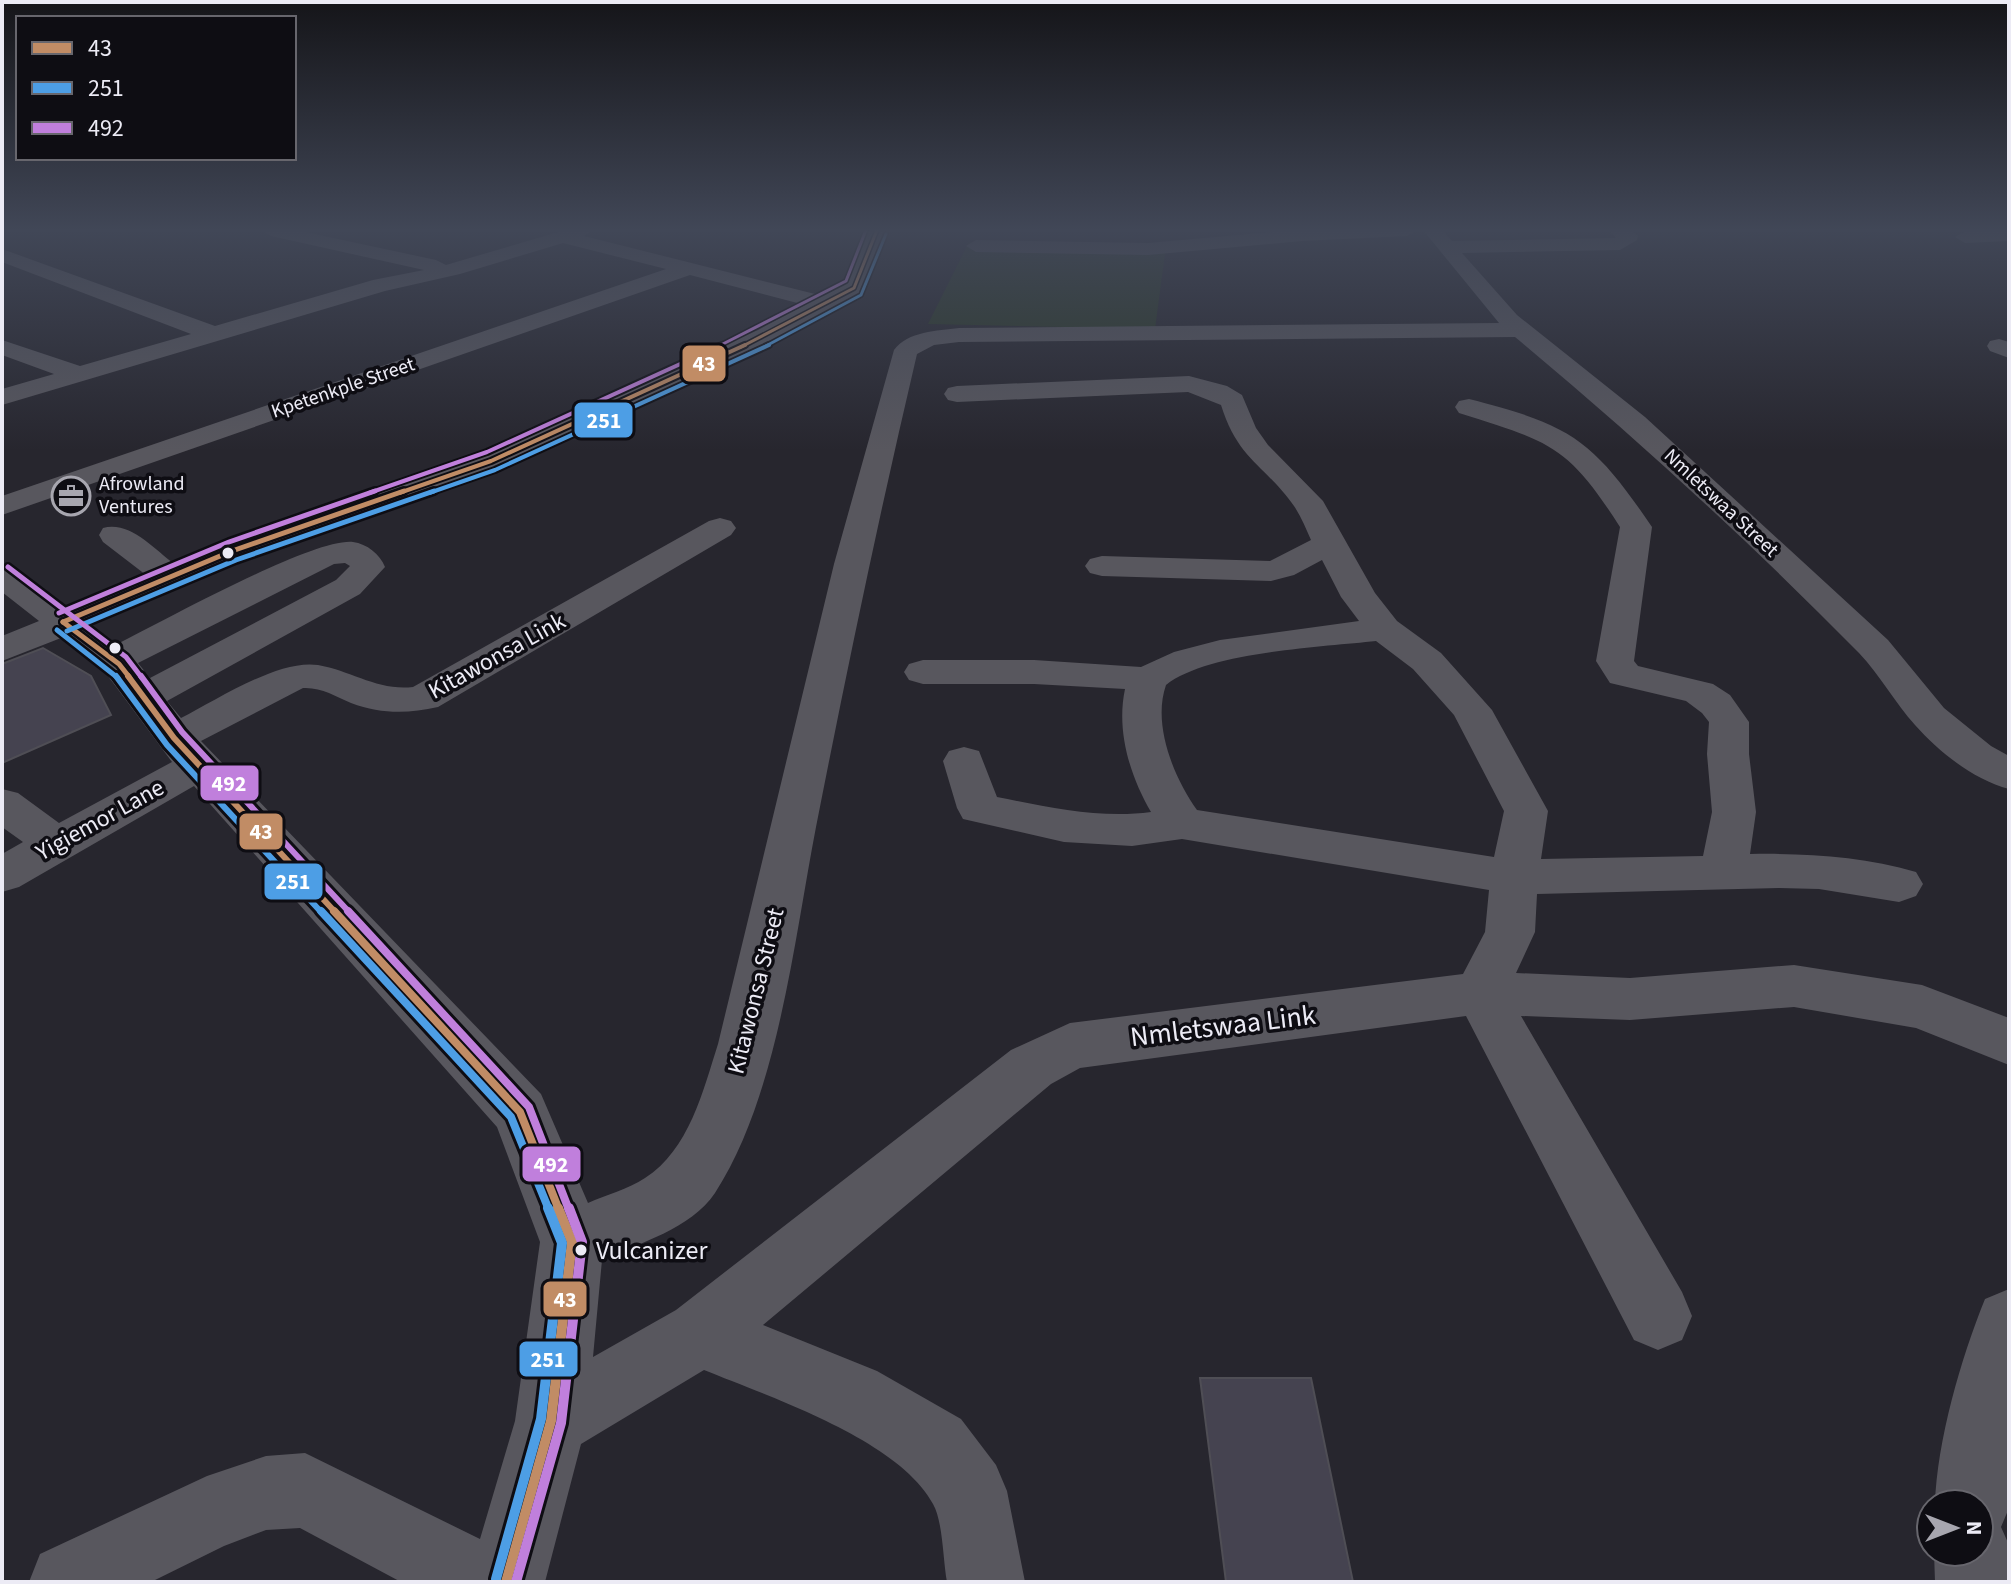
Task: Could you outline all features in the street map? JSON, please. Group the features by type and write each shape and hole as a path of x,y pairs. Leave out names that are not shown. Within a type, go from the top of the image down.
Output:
{"street":[{"path":"133,304 214,334"},
{"path":"2,397 317,304"},
{"name":"Kpetenkple Street","path":"2,506 586,304"},
{"path":"2,650 232,551 491,461 766,335 823,304"},
{"name":"Nmletswaa Street","path":"1495,304 1509,320 1635,423 1875,648 1930,717 1976,756 2009,775"},
{"name":"Kitawonsa Street","path":"572,1242 667,1199 692,1175 720,1126 746,1044 851,564 906,350 928,339 959,335 1522,330"},
{"path":"2,347 79,374"},
{"path":"957,394 1189,384 1218,392 1233,401 1242,428 1257,451 1307,501 1359,597 1384,629 1427,661 1472,710 1526,811 1514,877 1510,932 1480,993 1658,1316"},
{"path":"1469,407 1552,434 1576,450 1615,495 1636,527 1615,661 1624,675 1699,692 1716,704 1729,722 1728,754 1734,812 1724,872"},
{"name":"Kitawonsa Link","path":"187,751 294,677 308,674 321,676 384,700 424,698 720,528"},
{"path":"115,535 168,576"},
{"path":"1102,566 1271,571 1330,543"},
{"path":"351,552 366,561 368,567 348,587 130,679 326,555 351,552"},
{"path":"2,575 130,679 187,751 520,1112 572,1242 551,1421 506,1582"},
{"path":"1182,823 1161,792 1142,730 1144,692 1148,679 1161,669 1217,652 1384,629"},
{"path":"923,672 1034,672 1148,679"},
{"name":"Yigiemor Lane","path":"2,875 56,844 187,751"},
{"path":"964,761 979,808 1064,826 1132,830 1182,823 1514,877 1819,872 1899,884"},
{"path":"2,804 56,844"},
{"name":"Nmletswaa Link","path":"551,1421 700,1334 1031,1067 1070,1046 1480,993 1630,999 1794,986 1922,1007 2009,1042"},
{"path":"1973,1488 1973,1464 2009,1323"},
{"path":"700,1334 852,1396 935,1445 970,1491 986,1582"},
{"path":"68,1582 207,1514 266,1493 305,1490 481,1582"}],"green space":[{"path":"938,304 1158,304 1155,329 928,324"}],"building":[{"path":"43,648 91,676 111,715 2,763 2,664"},
{"path":"1200,1378 1311,1378 1353,1582 1226,1582"}],"transit line":[{"name":"492","path":"59,613 229,542 487,452 762,326 803,304"},
{"name":"43","path":"63,622 232,551 491,461 766,335 824,304"},
{"name":"251","path":"67,631 236,560 495,470 770,344 844,304"},
{"name":"492","path":"8,567 126,657 182,732 529,1107 582,1242 561,1423 516,1582"},
{"name":"43","path":"63,622 119,664 174,738 520,1112 572,1242 551,1421 506,1582"},
{"name":"251","path":"57,630 112,671 167,745 511,1117 562,1243 541,1419 496,1579"}],"place":[{"name":"Afrowland Ventures","path":"71,496"},
{"name":"Vulcanizer","path":"581,1250"}]}
